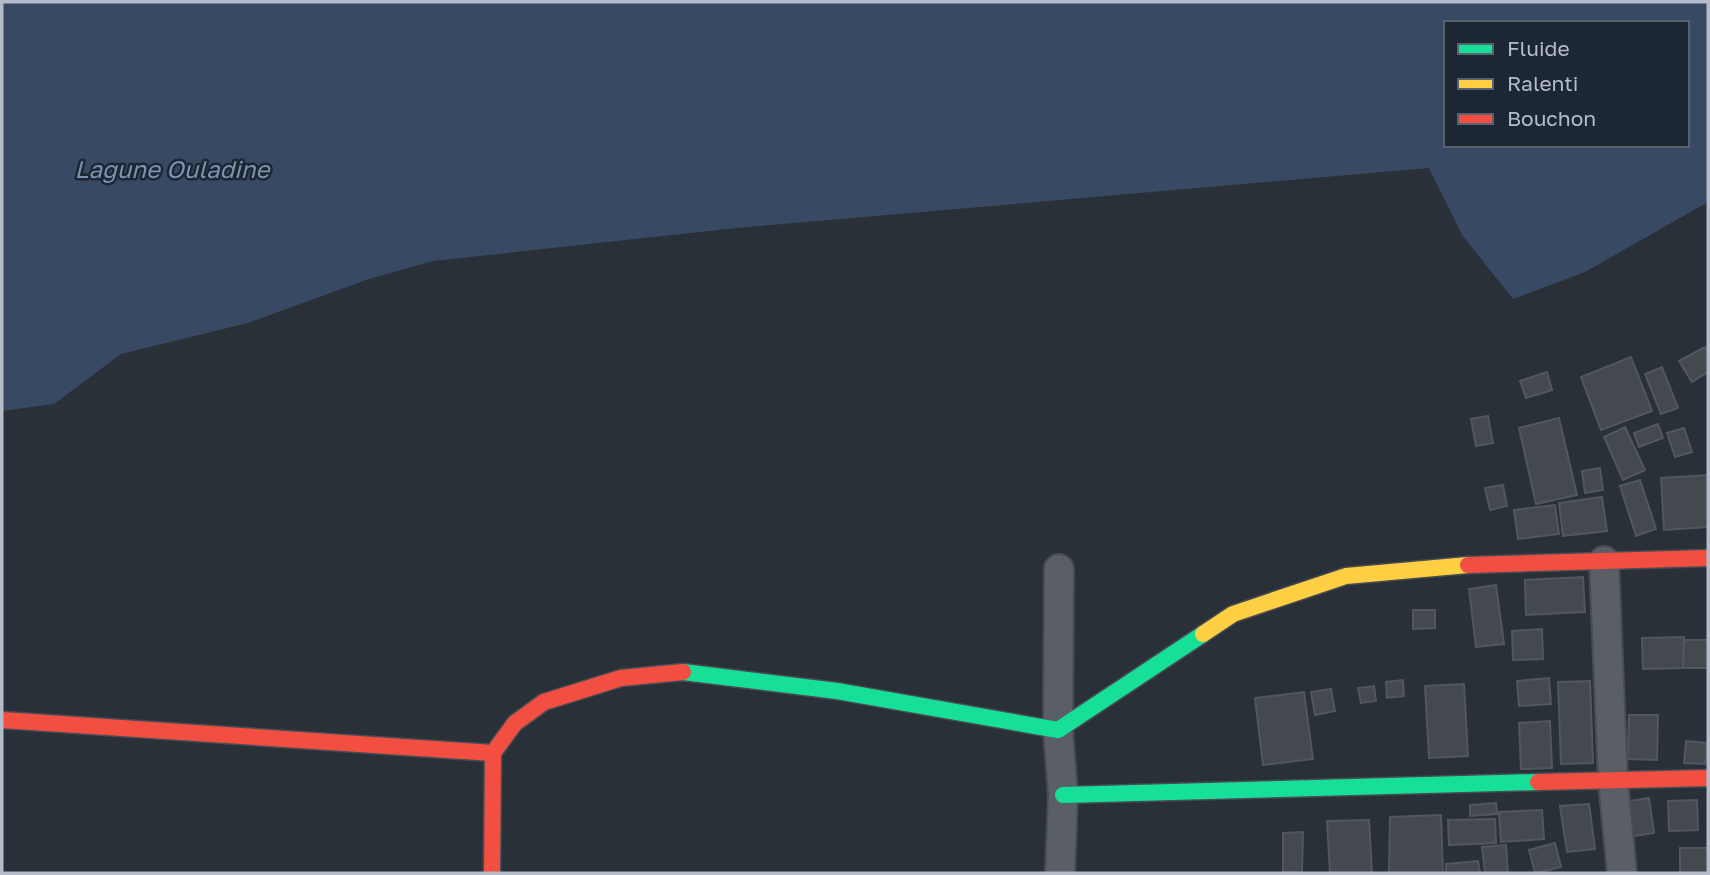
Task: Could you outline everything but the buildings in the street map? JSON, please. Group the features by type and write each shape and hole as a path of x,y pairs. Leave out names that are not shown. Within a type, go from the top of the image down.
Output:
{"street":[{"path":"492,873 493,753 515,723 544,702 621,678 691,671 838,691 1058,730 1233,614 1346,576 1484,564 1708,558"},
{"path":"1604,561 1613,781 1622,873"},
{"path":"1059,569 1058,730 1063,795 1060,873"},
{"path":"2,720 493,753"},
{"path":"1063,795 1708,778"}],"water":[{"name":"Lagune Ouladine","path":"2,2 1708,2 1708,202 1585,272 1513,299 1462,235 1429,168 737,228 433,261 369,279 248,323 121,354 54,404 2,411"}],"traffic: fast":[{"path":"683,672 837,691 1058,730 1203,634"},
{"path":"1063,795 1538,782"}],"traffic: slow":[{"path":"1203,634 1233,614 1346,576 1468,565"}],"traffic: jam":[{"path":"1468,565 1708,558"},
{"path":"492,873 493,753 515,723 544,702 621,678 683,672"},
{"path":"2,720 493,753"},
{"path":"1538,782 1708,778"}]}
